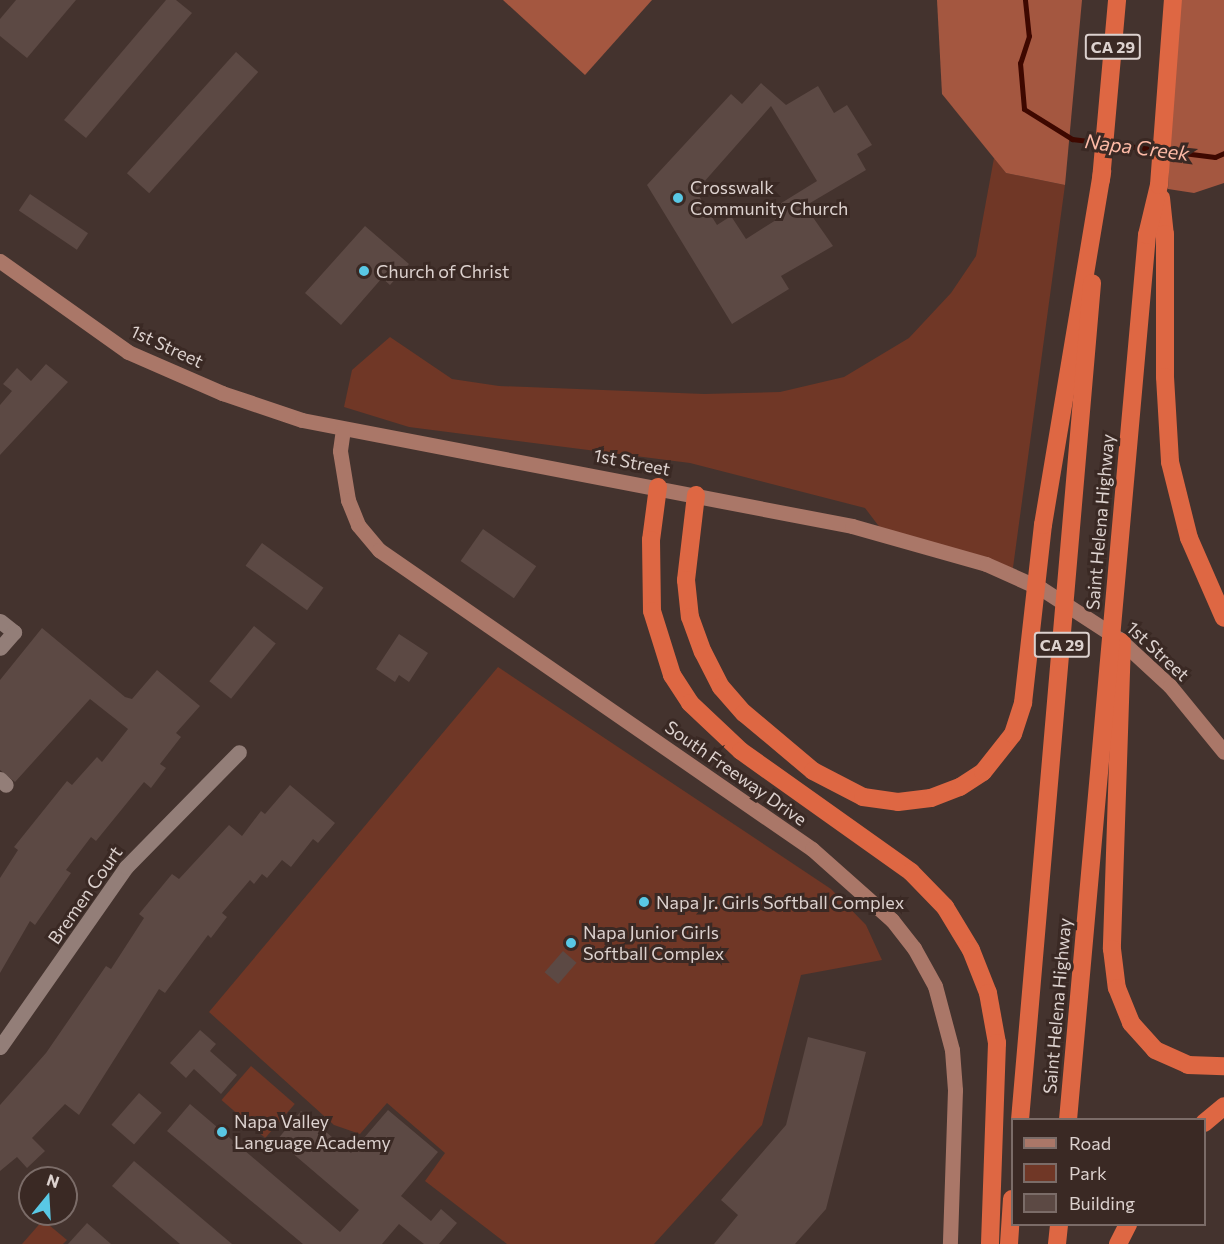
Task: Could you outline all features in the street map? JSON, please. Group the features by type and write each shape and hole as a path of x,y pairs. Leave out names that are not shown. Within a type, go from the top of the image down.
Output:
{"highway":[{"name":"Saint Helena Highway","path":"1020,1118 1117,0"},
{"name":"Saint Helena Highway","path":"1068,1118 1148,235 1159,185 1173,0"},
{"path":"696,495 686,580 690,616 702,652 721,687 744,713 813,771 863,796 898,802 931,798 960,787 983,772 1008,742 1023,703 1040,549 1102,171"},
{"path":"1159,185 1165,234 1165,377 1170,462 1189,538 1224,618"},
{"path":"1125,479 1112,938 1117,988 1131,1023 1155,1050 1188,1065 1224,1066"},
{"path":"658,487 651,540 652,611 672,675 690,702 741,751 911,872 945,907 971,950 988,993 996,1042 990,1244"},
{"path":"1009,1244 1011,1214"},
{"path":"1057,1244 1059,1226"},
{"path":"1118,1244 1127,1226"}],"main road":[{"name":"1st Street","path":"0,261 128,352 222,393 302,420 863,528 986,564 1042,589 1092,620 1137,654 1185,702 1224,752"},
{"name":"South Freeway Drive","path":"343,429 340,452 348,500 358,525 380,550 812,849 892,920 914,948 935,986 952,1050 955,1090 950,1244"}],"street":[{"path":"0,621 14,632 0,648"},
{"name":"Bremen Court","path":"0,1047 126,867 240,752"}],"green space":[{"path":"994,158 1006,173 1065,185 1012,575 884,533 865,508 690,463 409,427 344,407 352,370 390,337 452,379 499,386 704,394 780,392 844,377 909,338 951,293 976,256"},
{"name":"Napa Junior Girls Softball Complex","path":"498,667 831,889 866,925 882,960 801,975 762,1125 654,1244 507,1244 425,1181 445,1153 387,1103 360,1134 334,1125 209,1012"},
{"path":"251,1066 295,1104 265,1138 221,1100"},
{"path":"38,1226 50,1226 67,1240 63,1244 22,1244"}],"shaded area":[{"path":"503,0 652,0 585,75"},
{"path":"937,0 1082,0 1065,185 1006,173 942,94"},
{"path":"1175,0 1224,0 1224,183 1194,193 1168,189"}],"building":[{"path":"16,0 76,0 27,58 0,36 0,19"},
{"path":"166,0 176,0 192,13 86,138 64,120"},
{"path":"236,52 258,72 149,193 127,173"},
{"name":"Crosswalk Community Church","path":"761,83 786,105 818,86 834,113 847,105 872,145 857,154 866,170 805,206 833,246 781,276 789,289 732,324 647,185 731,94 742,104","holes":["771,106 817,181 770,210 776,220 746,239 731,216 717,225 696,191"]},
{"path":"30,194 88,233 77,250 19,211"},
{"name":"Church of Christ","path":"365,226 409,264 390,285 382,278 341,325 305,293"},
{"path":"46,364 68,382 0,455 0,405 12,391 3,384 17,368 31,381"},
{"path":"483,529 536,566 514,598 461,561"},
{"path":"262,543 323,588 307,610 246,566"},
{"path":"254,626 276,644 231,699 209,681"},
{"path":"42,628 125,697 132,699 157,670 200,706 176,733 181,737 160,764 166,768 151,788 144,782 96,841 91,837 66,870 71,873 35,925 30,921 0,973 0,878 18,850 14,847 67,781 72,785 97,757 102,762 128,729 90,699 15,782 0,770 0,680"},
{"path":"399,634 428,653 409,682 399,675 395,682 376,669"},
{"path":"290,785 335,823 318,843 313,839 291,867 282,860 267,878 262,874 254,884 250,880 222,913 227,917 211,938 208,935 165,993 159,989 79,1115 65,1104 32,1138 45,1151 29,1166 25,1166 17,1157 0,1171 0,1105 46,1053 106,966 111,969 144,918 139,914 172,874 179,879 229,825 242,836 261,811 265,814"},
{"path":"563,951 577,963 558,984 545,972"},
{"path":"200,1030 216,1044 210,1051 237,1075 221,1094 194,1069 186,1078 170,1063"},
{"path":"808,1037 866,1052 826,1209 795,1244 714,1244 738,1215 721,1200 786,1125"},
{"path":"139,1093 162,1113 134,1144 111,1125"},
{"path":"190,1104 340,1232 359,1210 277,1140 301,1111 351,1153 388,1110 438,1152 401,1196 431,1221 441,1209 457,1223 439,1244 424,1244 399,1224 382,1244 303,1244 167,1131"},
{"path":"134,1161 232,1244 180,1244 112,1186"},
{"path":"87,1223 111,1244 68,1244"}],"waterway":[{"name":"Napa Creek","path":"1025,0 1029,36 1020,63 1024,109 1072,139 1215,157 1224,153"}],"place":[{"name":"Crosswalk Community Church","path":"678,198"},
{"name":"Church of Christ","path":"364,271"},
{"name":"Napa Jr. Girls Softball Complex","path":"644,902"},
{"name":"Napa Junior Girls Softball Complex","path":"571,943"},
{"name":"Napa Valley Language Academy","path":"222,1132"}]}
